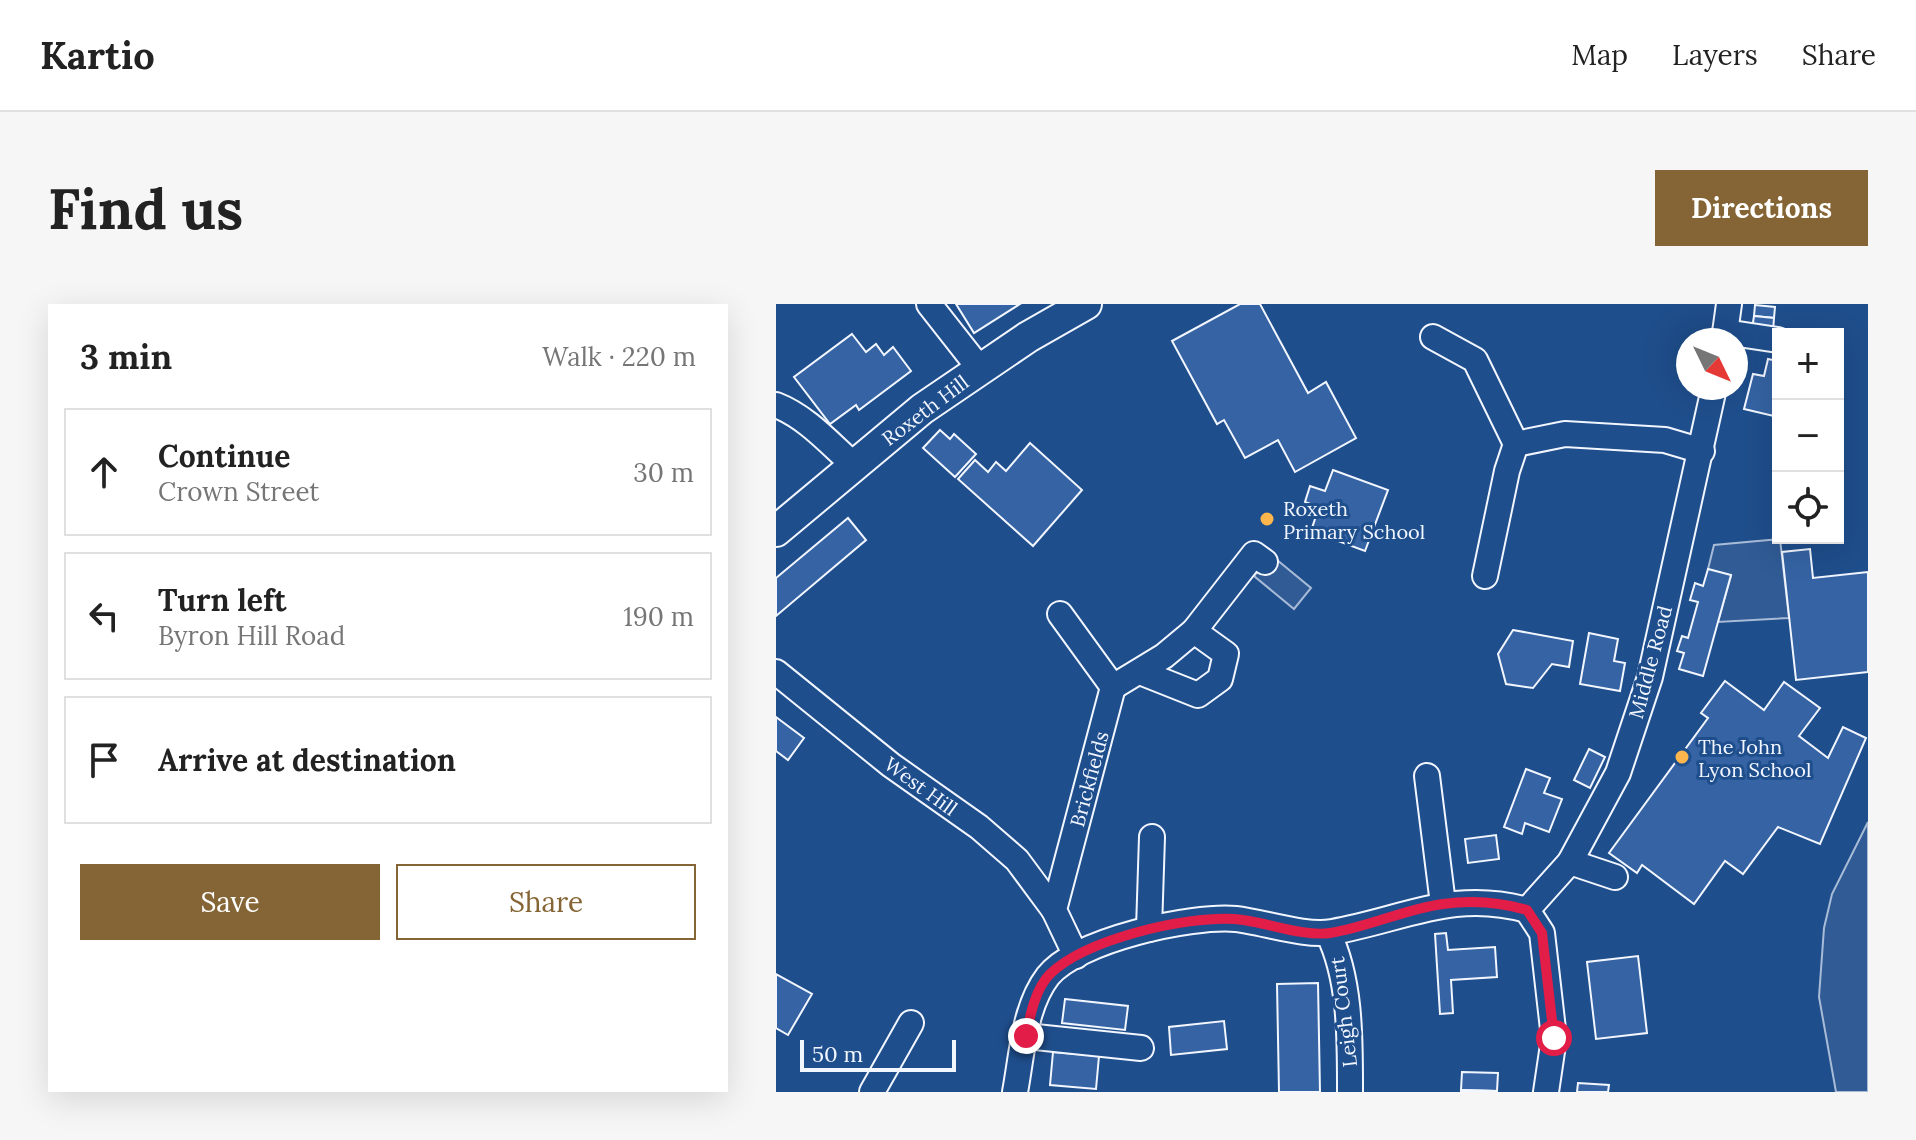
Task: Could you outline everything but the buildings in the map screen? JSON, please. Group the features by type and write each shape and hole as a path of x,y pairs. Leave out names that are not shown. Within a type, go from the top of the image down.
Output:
{"main road":[{"name":"Roxeth Hill","path":"776,531 922,409 980,369 1086,304"}],"street":[{"path":"929,304 980,369"},
{"path":"1726,328 1729,304"},
{"path":"1433,337 1475,360 1516,444 1507,471 1485,576"},
{"path":"1748,338 1772,340"},
{"name":"Middle Road","path":"1527,910 1570,862 1618,773 1646,691 1712,400"},
{"path":"776,405 789,410 854,465"},
{"path":"1516,444 1565,434 1665,440 1702,451"},
{"path":"1060,614 1113,687 1140,672 1194,631 1254,554 1265,562"},
{"path":"1140,672 1198,695 1220,679 1226,654 1194,631"},
{"name":"West Hill","path":"776,672 891,765 979,827 1017,860 1054,910"},
{"name":"Brickfields","path":"1054,910 1113,687"},
{"path":"1427,776 1443,904"},
{"path":"1149,929 1152,837"},
{"path":"1570,862 1615,877"},
{"path":"1015,1092 1033,1007 1049,975 1104,941 1149,929 1233,919 1328,933 1443,904 1501,902 1527,910 1542,933 1554,1038 1546,1092"},
{"path":"1054,910 1076,956"},
{"name":"Leigh Court","path":"1328,933 1338,952 1345,999 1350,1092"},
{"path":"872,1092 911,1023"},
{"path":"1026,1036 1141,1048"}],"shaded area":[{"path":"1772,540 1772,544 1781,544 1789,618 1718,622 1731,576 1708,569 1714,545"},
{"path":"1271,555 1311,588 1294,609 1254,576"},
{"path":"1868,822 1868,1092 1836,1092 1819,997 1824,928 1832,894"}],"place":[{"name":"Roxeth Primary School","path":"1267,519"},
{"name":"The John Lyon School","path":"1682,757"}],"route":[{"path":"1026,1036 1033,1007 1049,975 1104,941 1149,929 1233,919 1328,933 1443,904 1501,902 1527,910 1542,933 1554,1038"}]}
